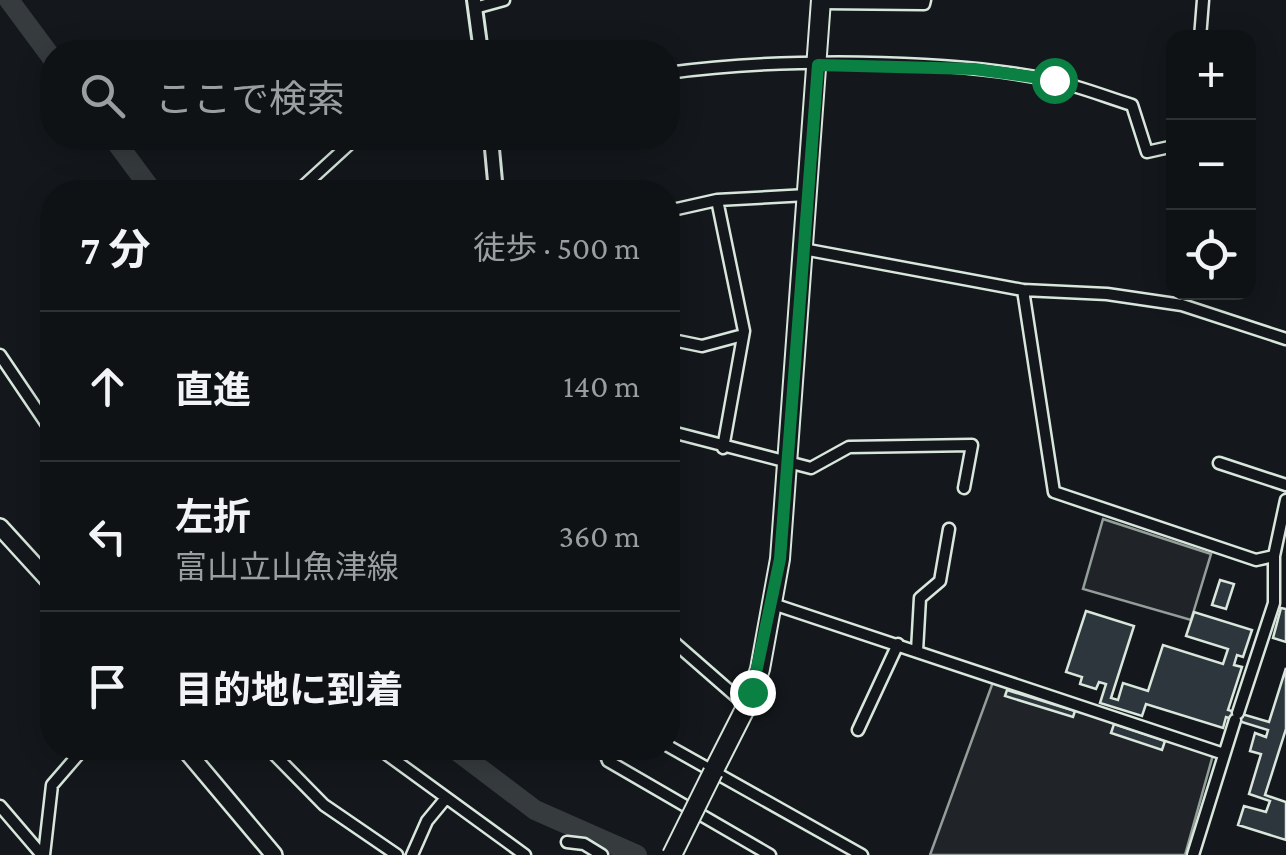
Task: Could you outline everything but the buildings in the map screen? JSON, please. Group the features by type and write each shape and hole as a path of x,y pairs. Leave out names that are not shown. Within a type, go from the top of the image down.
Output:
{"main road":[{"path":"672,855 746,706 773,604 821,1"},
{"path":"0,528 40,571"},
{"path":"194,760 274,855"}],"street":[{"path":"479,40 474,4 504,0"},
{"path":"821,1 924,4 925,0"},
{"path":"1201,30 1203,0"},
{"path":"680,72 818,65 974,69 1054,80 1132,105 1147,152 1166,148"},
{"path":"310,180 343,150"},
{"path":"491,150 495,180"},
{"path":"680,209 716,200 807,195"},
{"path":"716,200 743,335 723,448"},
{"path":"804,250 1023,290 1107,294 1182,305 1286,339"},
{"path":"1023,290 1054,492 1256,560 1274,556"},
{"path":"680,342 702,346 743,335"},
{"path":"0,354 40,414"},
{"path":"680,435 811,468 848,447 972,445 964,488"},
{"path":"1219,463 1286,485"},
{"path":"1192,855 1274,603 1274,556 1286,500"},
{"path":"917,651 920,598 940,581 949,529"},
{"path":"773,604 1224,754"},
{"path":"858,730 898,644"},
{"path":"680,648 746,706"},
{"path":"680,752 862,855"},
{"path":"43,855 52,784 73,760"},
{"path":"280,760 324,805 397,855"},
{"path":"394,760 524,855"},
{"path":"607,760 770,855"},
{"path":"412,855 427,821 446,798"},
{"path":"0,806 43,855"},
{"path":"567,842 584,844 602,855"}],"shaded area":[{"path":"1103,519 1211,554 1191,620 1083,589"},
{"path":"993,682 1213,755 1185,855 930,855"}],"waterway":[{"path":"9,0 40,42"},
{"path":"122,150 144,180"},
{"path":"469,760 535,810 637,855"}],"route":[{"path":"752,692 780,559 818,65 974,69 1054,80"}]}
